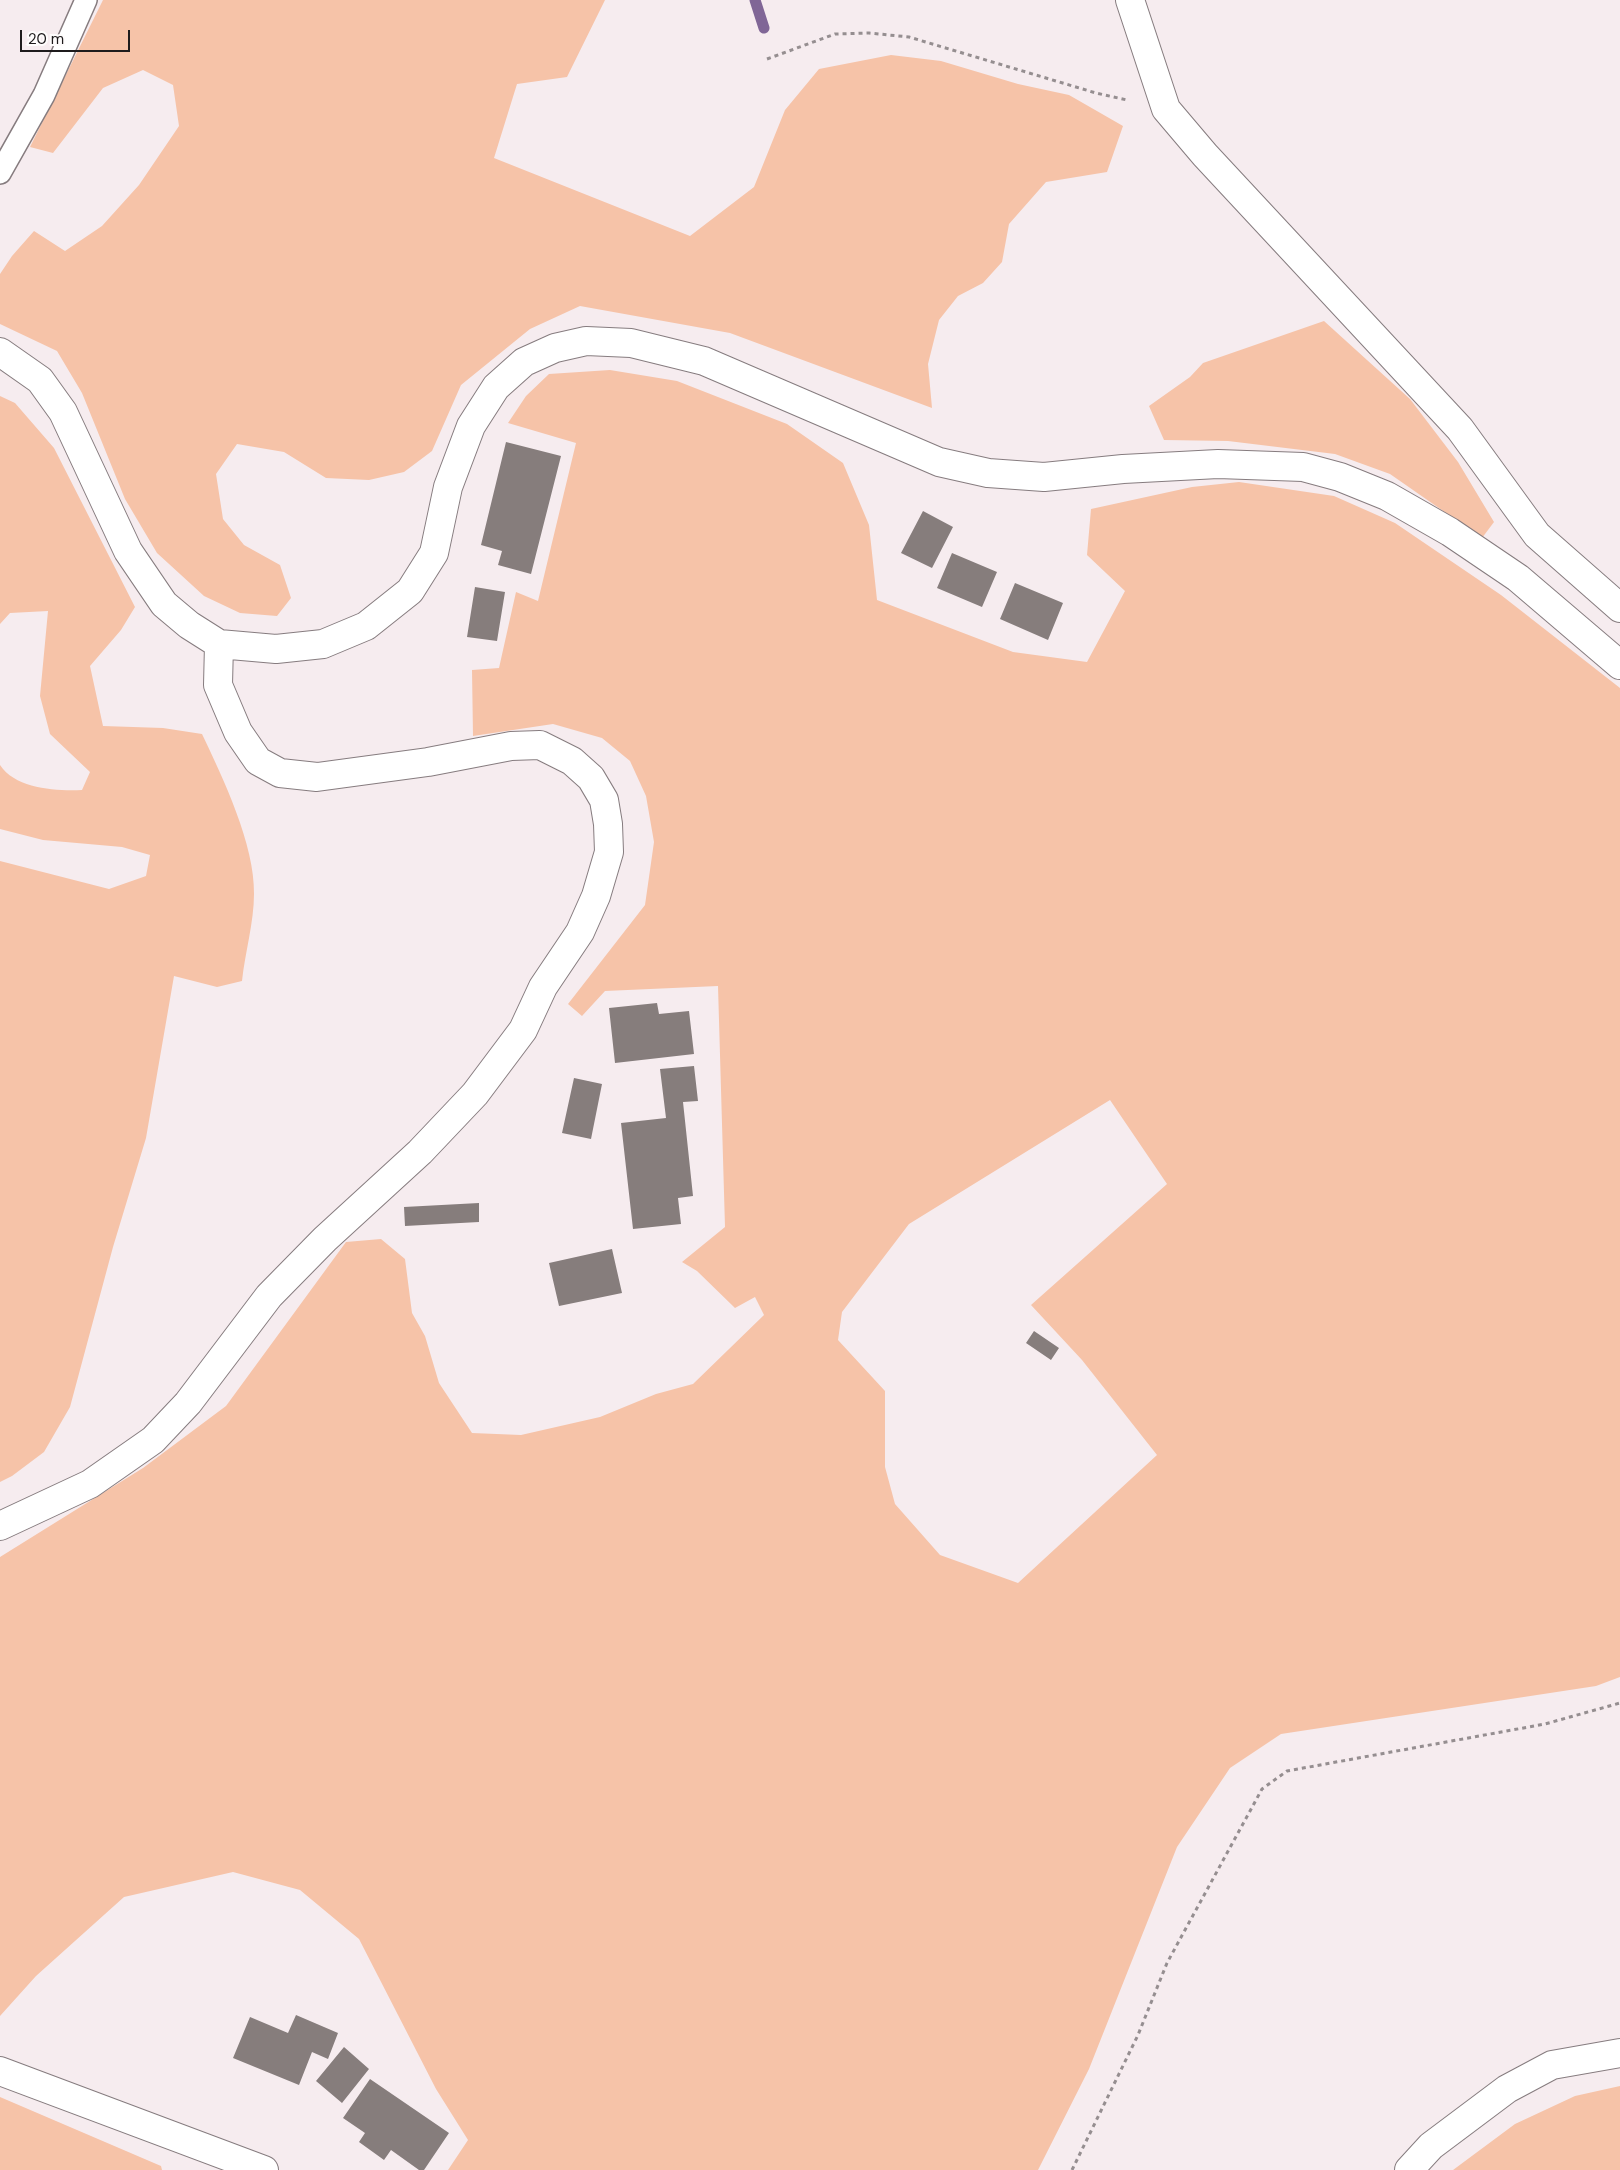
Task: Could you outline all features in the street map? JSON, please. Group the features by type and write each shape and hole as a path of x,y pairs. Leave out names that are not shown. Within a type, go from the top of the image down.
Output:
{"street":[{"path":"1130,0 1166,109 1205,155 1460,429 1536,535 1620,608"},
{"path":"0,352 40,380 63,412 128,551 164,604 189,625 218,644 276,649 322,644 366,626 403,597 410,591 434,553 448,487 471,426 496,387 524,362 555,348 586,341 631,343 704,361 939,462 988,473 1044,477 1123,469 1218,464 1304,467 1340,476 1388,496 1450,532 1518,578 1620,665"},
{"path":"0,1526 90,1484 153,1440 188,1403 269,1296 325,1239 420,1152 475,1094 523,1030 543,986 580,932 596,896 609,852 608,824 604,800 592,778 572,761 540,744 511,746 428,762 317,778 280,773 258,761 238,732 218,685 218,644"},
{"path":"1409,2170 1430,2146 1507,2089 1552,2065 1620,2053"},
{"path":"0,2071 264,2170"}],"lane":[{"path":"0,173 44,95 86,0"}],"path":[{"path":"766,59 835,34 869,33 909,37 1096,93 1166,109"},
{"path":"1072,2170 1138,2035 1167,1963 1262,1789 1287,1771 1545,1724 1620,1703"}],"shaded area":[{"path":"103,0 605,0 567,77 517,84 494,158 690,236 754,187 785,110 819,69 891,55 941,61 1018,84 1069,95 1123,126 1107,172 1046,182 1009,224 1002,262 983,283 958,296 939,320 928,364 932,408 730,333 580,306 530,329 461,385 432,451 404,472 369,480 326,478 284,452 237,444 216,474 223,519 244,545 280,565 291,598 277,616 240,613 204,596 157,553 125,499 82,393 57,351 0,324 0,274 12,256 34,231 65,251 102,226 139,185 179,126 173,85 143,70 103,88 53,153 30,147"},
{"path":"1324,321 1410,399 1458,462 1494,522 1482,538 1390,474 1335,454 1228,441 1164,440 1149,406 1190,377 1203,363"},
{"path":"610,370 677,381 787,424 843,463 869,525 877,600 1013,652 1087,662 1125,591 1087,555 1091,509 1192,487 1239,482 1334,496 1395,523 1501,595 1620,688 1620,1677 1596,1686 1281,1734 1230,1768 1177,1847 1089,2069 1038,2170 448,2170 468,2140 436,2089 359,1939 300,1890 233,1872 124,1897 36,1976 0,2016 0,1557 143,1468 226,1406 346,1242 381,1239 405,1259 412,1313 425,1336 439,1383 472,1433 521,1435 600,1417 656,1394 693,1384 764,1315 755,1297 735,1308 697,1271 682,1262 725,1227 718,986 605,991 582,1016 568,1004 645,905 654,842 646,796 630,761 602,738 553,724 473,736 472,670 499,668 516,592 538,601 576,443 508,423 526,396 549,374","holes":["1110,1100 1167,1184 1031,1305 1082,1360 1157,1455 1018,1583 940,1555 895,1504 885,1467 885,1391 838,1340 842,1312 909,1224"]},
{"path":"0,396 15,403 54,448 135,607 121,630 90,666 103,726 163,728 202,734 228,791 244,833 253,875 254,894 253,915 242,981 217,987 174,976 146,1138 113,1247 70,1407 44,1452 12,1476 0,1482 0,861 109,889 146,876 150,855 122,847 43,840 0,829 0,765 7,773 26,784 60,790 82,790 90,772 50,734 40,696 48,611 10,613 0,624"},
{"path":"1620,2086 1620,2170 1453,2170 1515,2124 1575,2096"},
{"path":"0,2097 161,2166 162,2170 0,2170"}],"building":[{"path":"506,442 561,456 531,574 498,565 502,551 481,545"},
{"path":"923,511 953,527 932,568 901,553"},
{"path":"952,553 997,572 982,607 937,588"},
{"path":"1015,583 1063,603 1048,640 1000,619"},
{"path":"475,587 505,592 497,641 467,637"},
{"path":"657,1003 659,1014 689,1011 694,1054 615,1063 609,1008"},
{"path":"694,1066 698,1101 683,1102 693,1196 678,1198 681,1224 633,1229 621,1123 666,1118 660,1069"},
{"path":"574,1078 602,1084 591,1139 562,1133"},
{"path":"479,1203 479,1222 405,1226 404,1207"},
{"path":"612,1249 622,1293 559,1306 549,1263"},
{"path":"1034,1331 1059,1348 1051,1360 1026,1343"},
{"path":"296,2015 338,2033 328,2059 312,2052 299,2085 233,2058 250,2017 288,2033"},
{"path":"344,2047 369,2069 342,2103 316,2081"},
{"path":"370,2079 449,2133 424,2170 419,2170 391,2150 384,2160 359,2142 365,2133 343,2118"}],"waterway":[{"path":"755,0 764,28"}]}
